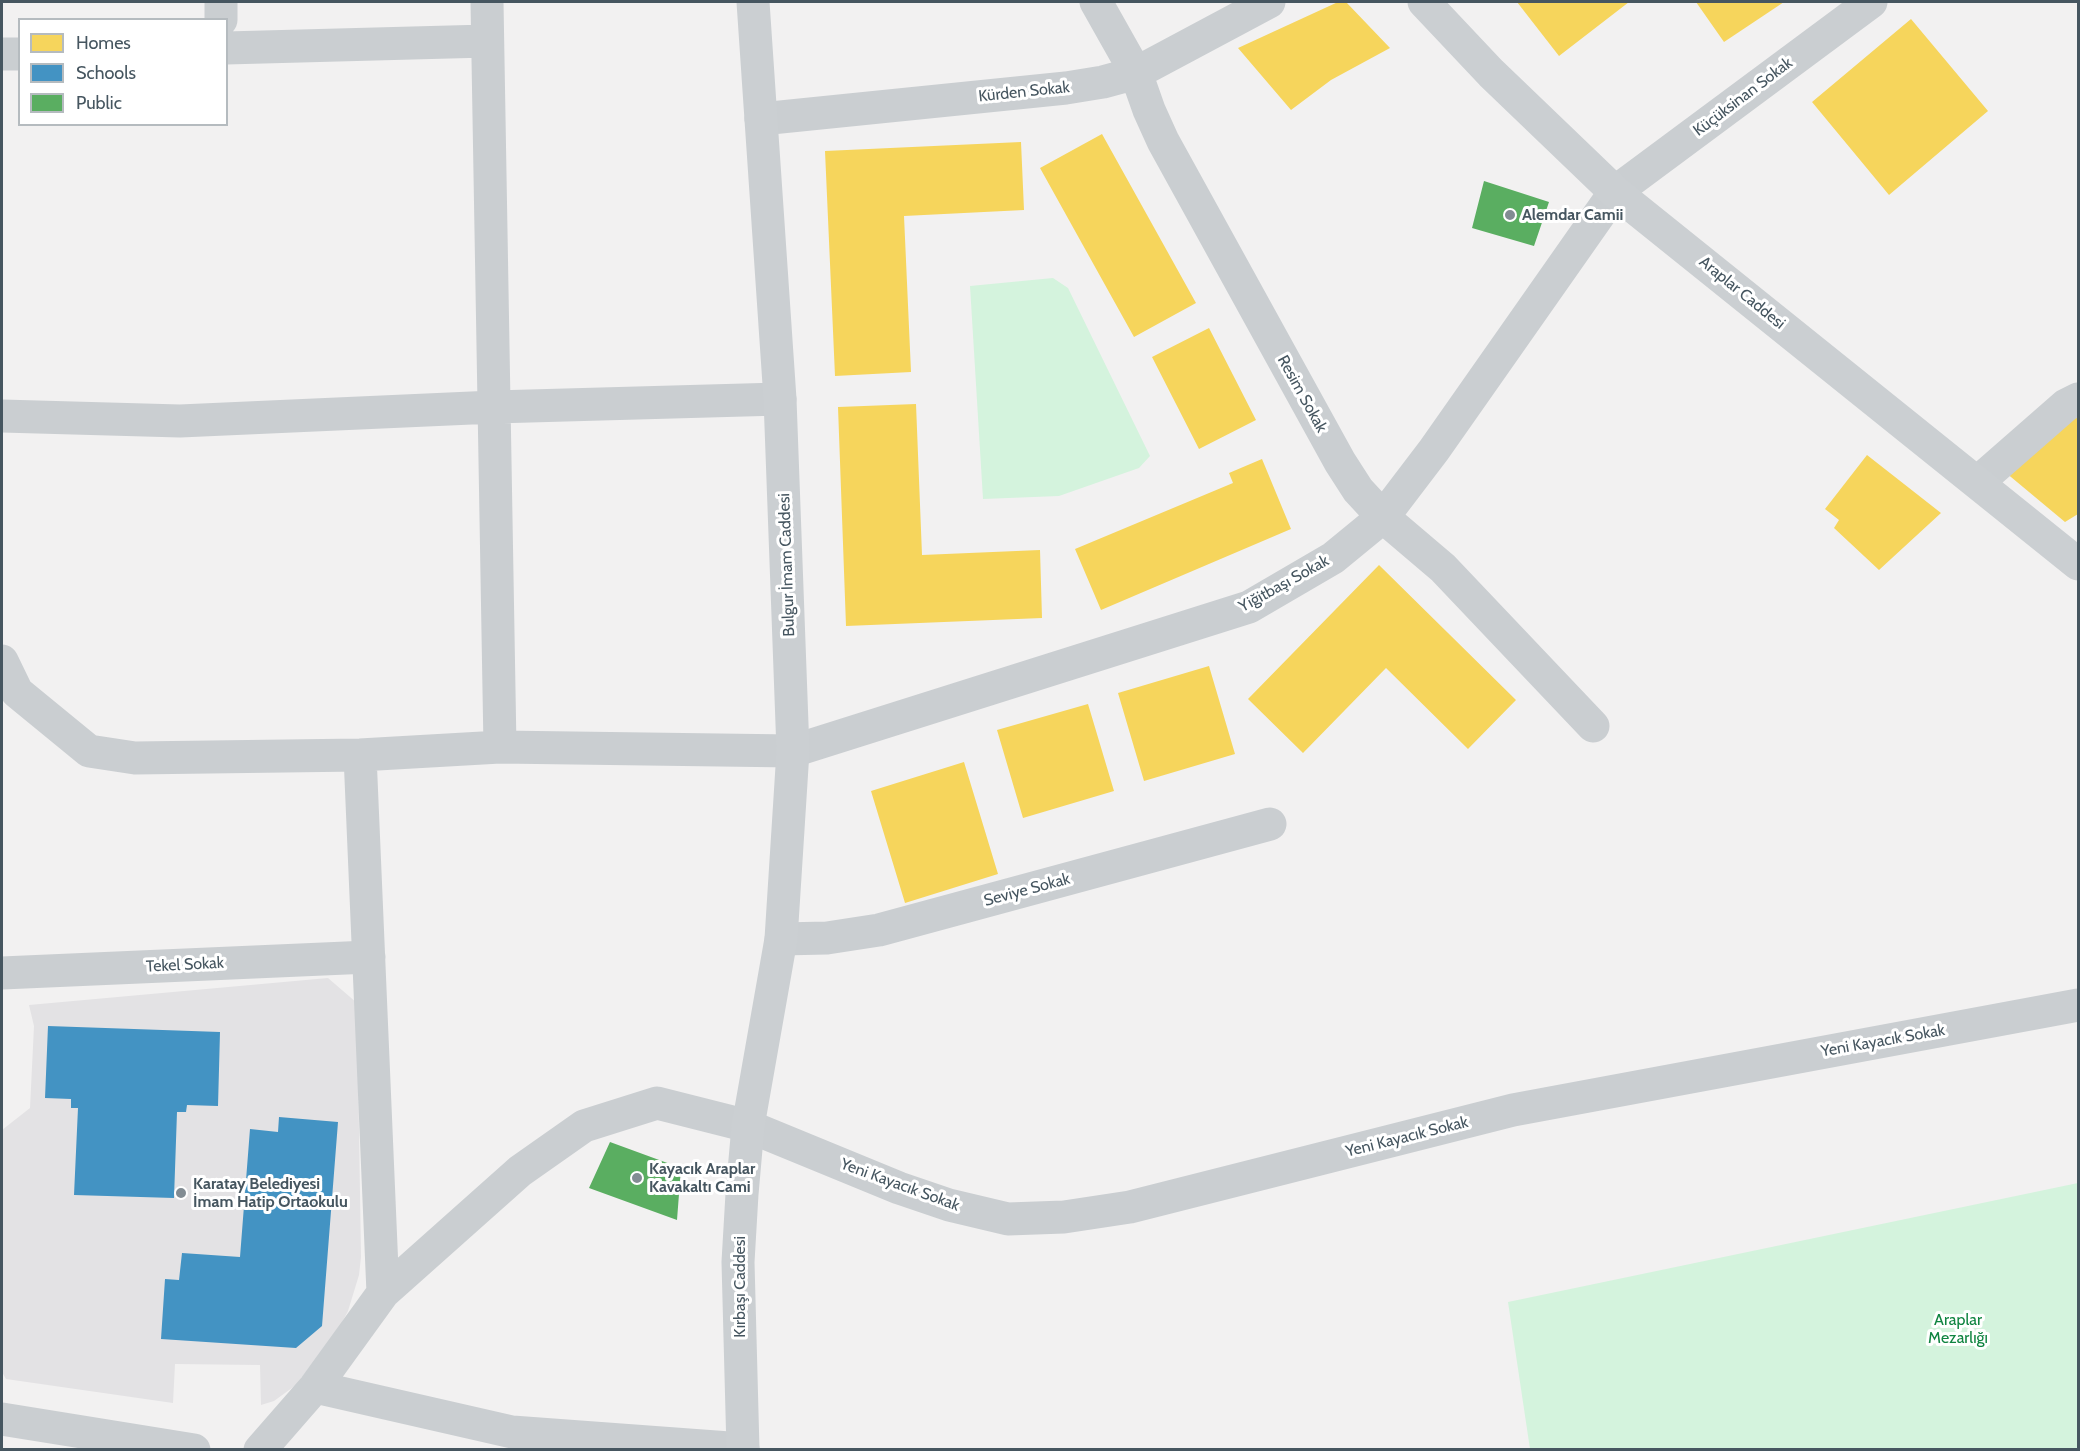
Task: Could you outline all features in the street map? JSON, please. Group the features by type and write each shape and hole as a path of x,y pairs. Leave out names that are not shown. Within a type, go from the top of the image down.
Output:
{"street":[{"path":"221,2 222,18"},
{"path":"487,2 500,747"},
{"name":"Bulgur İmam Caddesi","path":"748,1126 781,939 793,751 780,399 753,2"},
{"name":"Resim Sokak","path":"1096,2 1136,73 1163,141 1340,462 1358,490 1383,517 1443,568 1593,726"},
{"name":"Kürden Sokak","path":"761,119 1066,88 1103,82 1136,73 1269,2"},
{"name":"Araplar Caddesi","path":"1424,2 1491,73 1615,192 1978,482 2074,551"},
{"name":"Küçüksinan Sokak","path":"1615,192 1871,2"},
{"path":"228,48 487,41"},
{"path":"2,54 18,54"},
{"name":"Yiğitbaşı Sokak","path":"2,661 17,692 89,751 135,758 360,755 500,747 793,751 1249,607 1333,558 1383,517 1434,450 1615,192"},
{"path":"2,416 180,421 494,407 780,399"},
{"path":"1978,482 2066,405 2079,399"},
{"path":"360,755 383,1293"},
{"name":"Seviye Sokak","path":"781,939 827,938 879,930 1270,824"},
{"name":"Tekel Sokak","path":"2,973 369,957"},
{"name":"Yeni Kayacık Sokak","path":"260,1449 315,1387 383,1293 520,1171 584,1126 657,1103 748,1126 899,1188 949,1205 1008,1219 1064,1217 1130,1207 1513,1110 2079,1005"},
{"name":"Kırbaşı Caddesi","path":"743,1449 738,1262 748,1126"},
{"path":"315,1387 512,1432 743,1449"},
{"path":"2,1419 194,1449"}],"shaded area":[{"name":"Karatay Belediyesi İmam Hatip Ortaokulu","path":"328,978 357,1003 361,1257 359,1275 348,1311 338,1330 296,1385 274,1401 261,1405 260,1365 175,1364 173,1403 6,1379 2,1372 2,1130 30,1108 34,1026 29,1005"}],"green space":[{"path":"1053,278 1068,288 1150,456 1139,468 1059,496 983,499 970,286"},
{"name":"Araplar Mezarlığı","path":"2078,1183 2078,1449 1530,1449 1508,1302"}],"building: Homes":[{"path":"1338,2 1346,2 1390,48 1331,80 1291,110 1238,48"},
{"path":"1517,2 1629,2 1559,56"},
{"path":"1696,2 1784,2 1724,42"},
{"path":"1911,19 1988,111 1889,195 1812,102"},
{"path":"1102,134 1196,303 1134,337 1040,168"},
{"path":"1021,142 1024,210 904,216 911,372 835,376 825,151"},
{"path":"1209,328 1256,420 1199,449 1152,357"},
{"path":"916,404 922,555 1040,550 1042,618 846,626 838,407"},
{"path":"2078,411 2078,514 2065,522 2005,472"},
{"path":"1867,455 1941,513 1879,570 1834,528 1839,520 1825,509"},
{"path":"1262,459 1291,529 1101,610 1075,549 1233,483 1229,473"},
{"path":"1379,565 1516,700 1468,749 1386,668 1303,753 1248,699"},
{"path":"1209,666 1235,754 1144,781 1118,693"},
{"path":"1088,704 1114,791 1023,818 997,730"},
{"path":"964,762 998,874 905,903 871,791"}],"building: Schools":[{"path":"48,1026 220,1032 218,1106 187,1105 186,1112 177,1112 174,1198 74,1195 78,1108 71,1108 71,1099 45,1098"},
{"path":"279,1117 338,1122 322,1326 296,1348 161,1339 165,1279 179,1280 182,1253 240,1257 250,1129 278,1132"}],"building: Public":[{"name":"Alemdar Camii","path":"1484,181 1549,202 1534,246 1472,228"},
{"name":"Kayacık Araplar Kavakaltı Cami","path":"610,1142 681,1168 677,1220 589,1188"}],"place":[{"name":"Alemdar Camii","path":"1510,215"},
{"name":"Kayacık Araplar Kavakaltı Cami","path":"637,1178"},
{"name":"Karatay Belediyesi İmam Hatip Ortaokulu","path":"181,1193"}]}
